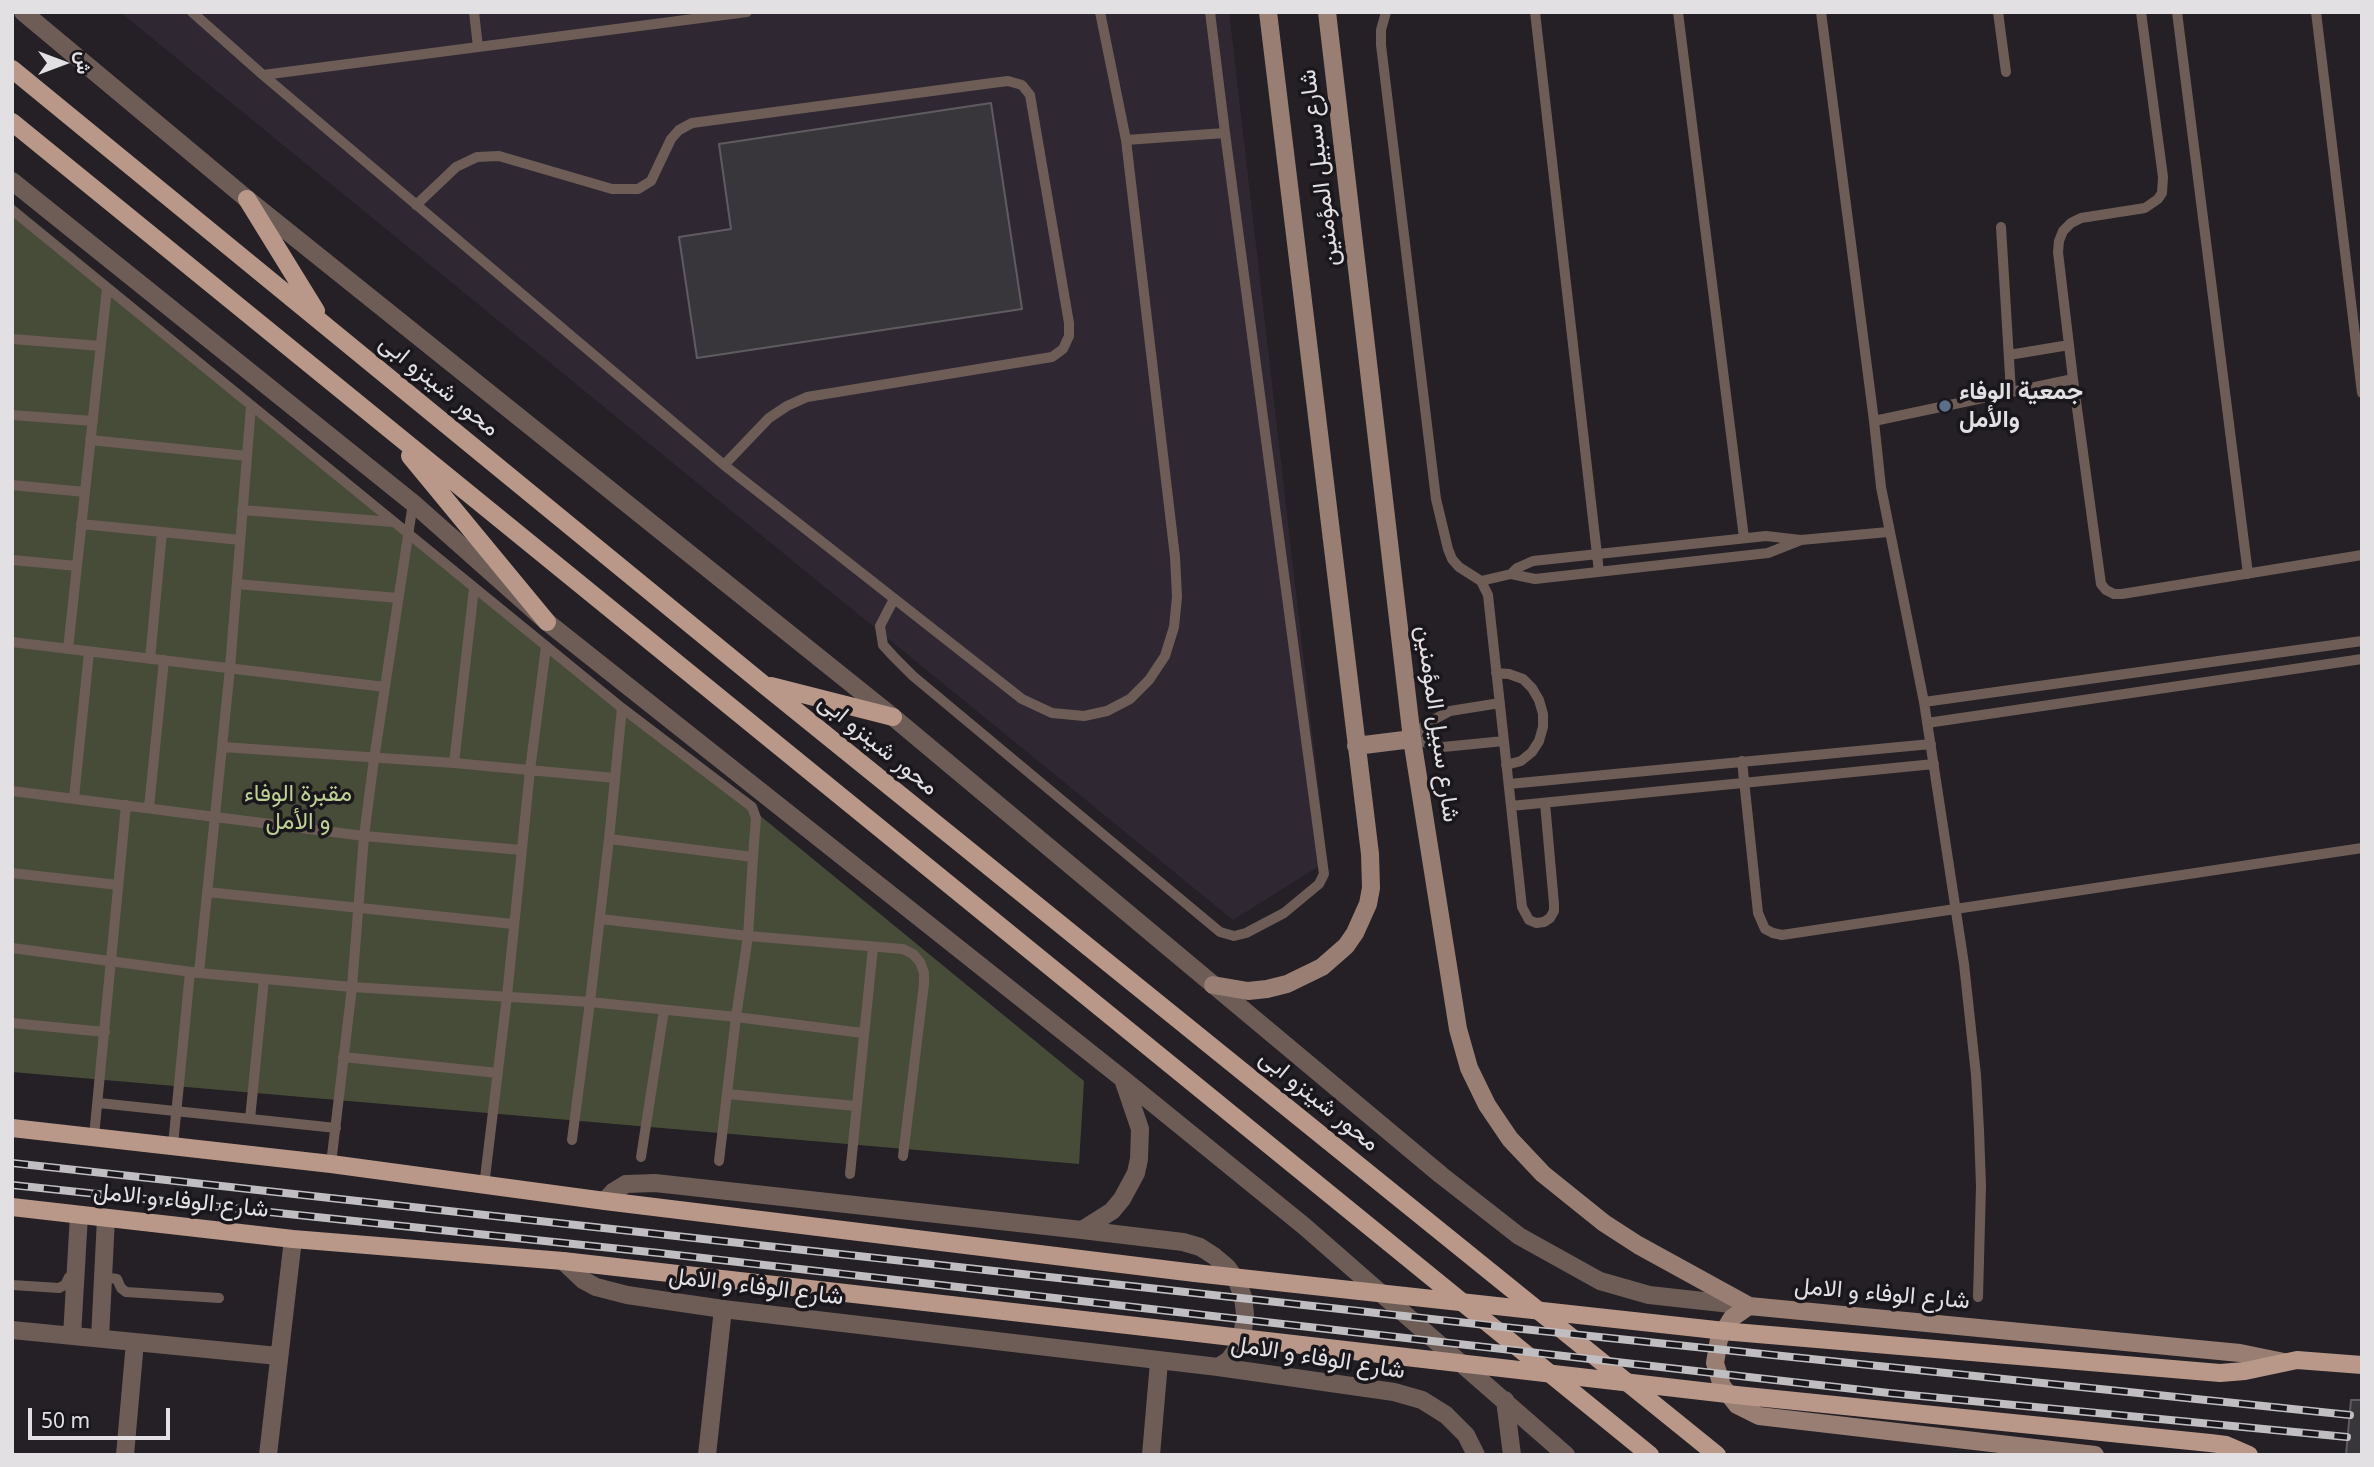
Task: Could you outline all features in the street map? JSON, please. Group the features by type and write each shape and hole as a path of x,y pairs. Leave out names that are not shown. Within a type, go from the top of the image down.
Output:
{"main road":[{"name":"شارع سبيل المؤمنين","path":"1213,985 1248,990 1287,984 1329,962 1355,933 1368,904 1372,871 1268,12"},
{"name":"شارع سبيل المؤمنين","path":"1327,12 1412,739 1458,1029 1469,1068 1487,1105 1510,1139 1543,1174 1604,1223 1638,1245 1749,1306"},
{"name":"محور شينزو ابى","path":"12,69 763,684 1717,1455"},
{"path":"12,122 1650,1455"},
{"path":"247,199 323,323"},
{"path":"383,424 547,622"},
{"path":"763,684 893,717"},
{"path":"1356,746 1412,739"},
{"path":"12,1128 331,1164 606,1201 1195,1273 1734,1332 2220,1373 2245,1371 2284,1362"},
{"name":"شارع الوفاء و الامل","path":"12,1207 293,1238 563,1261"},
{"path":"563,1261 1736,1395 2210,1443 2225,1445 2249,1455"},
{"path":"1749,1306 1732,1318 1719,1339 1715,1363 1722,1386 1737,1405 1759,1416 2095,1455"},
{"name":"شارع الوفاء و الامل","path":"1749,1306 2240,1353 2284,1362 2313,1360 2362,1365"}],"street":[{"path":"23,12 247,199 893,717 1431,1167 1519,1236 1601,1281 1649,1294 1749,1306"},
{"path":"12,181 413,503 547,622 1304,1226 1566,1455"},
{"path":"1083,1230 1112,1210 1122,1199 1136,1173 1140,1129 1123,1079"},
{"path":"606,1201 613,1192 626,1184 648,1183 1184,1242 1200,1247 1227,1267 1237,1281 1242,1297 1245,1314 1238,1348 1229,1360 1218,1367"},
{"path":"72,1336 79,1215"},
{"path":"100,1339 106,1218"},
{"path":"268,1455 293,1238"},
{"name":"شارع الوفاء و الامل","path":"563,1261 583,1280 596,1287 627,1295 1364,1387 1422,1400 1446,1415 1466,1435 1476,1455"},
{"path":"75,1281 103,1282"},
{"path":"708,1455 723,1309"},
{"path":"12,1330 278,1356"},
{"path":"125,1455 135,1342"},
{"path":"1151,1455 1160,1362"},
{"path":"1505,1400 1512,1455"}],"lane":[{"path":"192,12 724,465 1022,699 1052,713 1084,716 1107,711 1130,699 1149,680 1165,656 1174,627 1177,597 1126,140 1100,12"},
{"path":"474,12 478,47"},
{"path":"263,75 747,12"},
{"path":"894,599 880,626 883,645 894,657 923,685 1220,932 1234,936 1246,933 1284,913 1319,884 1324,874 1210,12"},
{"path":"1386,12 1381,30 1381,45 1436,499 1452,559 1480,581 1488,595 1522,907 1529,920 1536,923 1544,922 1554,911 1545,803"},
{"path":"1535,12 1599,572"},
{"path":"1678,12 1744,538"},
{"path":"1821,12 1881,487 1924,702 1971,1019 1977,1089 1980,1186 1978,1297"},
{"path":"1998,12 2006,72"},
{"path":"2141,12 2163,177 2162,193 2152,205 2145,208 2081,218 2071,223 2063,231 2058,253 2098,576 2106,590 2122,594 2362,555"},
{"path":"2177,12 2248,574"},
{"path":"2316,12 2362,393"},
{"path":"416,205 456,167 477,158 499,156 612,189 638,189 651,181 671,139 679,130 692,123 1008,81 1022,86 1030,95 1069,323 1069,336 1063,349 1052,357 807,397 769,418 724,465"},
{"path":"1126,140 1224,133"},
{"path":"12,211 546,647 752,807 756,818 748,936 719,1161"},
{"path":"2001,227 2011,392"},
{"path":"68,649 107,288"},
{"path":"12,339 101,346"},
{"path":"2009,355 2069,345"},
{"path":"1874,421 2073,379"},
{"path":"173,1145 207,892 223,747 251,406"},
{"path":"12,415 93,421"},
{"path":"90,440 247,456"},
{"path":"12,485 85,492"},
{"path":"331,1164 352,987 364,836 413,503"},
{"path":"243,510 393,522"},
{"path":"82,524 240,540"},
{"path":"150,659 162,532"},
{"path":"1511,574 1517,568 1533,561 1744,538 1778,536 1801,540 1888,532"},
{"path":"1480,581 1511,574 1535,579 1768,553 1801,540"},
{"path":"12,560 77,566"},
{"path":"237,584 398,598"},
{"path":"454,763 474,588"},
{"path":"1924,702 2362,641"},
{"path":"13,645 68,649 385,687"},
{"path":"484,1185 546,647"},
{"path":"74,798 89,652"},
{"path":"1927,723 2362,659"},
{"path":"149,807 164,660"},
{"path":"1496,673 1523,679 1539,700 1543,714 1539,741 1532,752 1521,761 1506,765"},
{"path":"1500,704 1450,711 1427,723 1412,739 1443,747 1504,741"},
{"path":"572,1140 600,919 622,708"},
{"path":"1509,784 1931,744"},
{"path":"223,747 454,763 615,778"},
{"path":"1742,761 1758,913 1765,929 1782,935 2362,848"},
{"path":"1511,806 1934,764"},
{"path":"12,791 364,836 521,850"},
{"path":"94,1136 126,804"},
{"path":"609,839 753,857"},
{"path":"12,873 118,885"},
{"path":"207,892 513,924"},
{"path":"600,919 748,936 903,949 913,954 924,973 904,1156"},
{"path":"850,1174 873,947"},
{"path":"12,948 195,973 352,987 590,1002 863,1033"},
{"path":"250,1119 264,979"},
{"path":"642,1157 664,1010"},
{"path":"12,1023 105,1032"},
{"path":"344,1057 498,1073"},
{"path":"727,1094 856,1106"},
{"path":"99,1103 336,1128"},
{"path":"12,1285 59,1288 65,1286 69,1277 75,1281"},
{"path":"103,1282 117,1279 122,1290 126,1292 219,1298"}],"shaded area":[{"path":"120,12 1229,12 1327,861 1233,920"}],"green space":[{"name":"مقبرة الوفاء و الأمل","path":"12,203 1084,1081 1079,1164 12,1072"}],"building":[{"path":"991,103 1022,309 697,358 679,237 731,229 719,144"},
{"path":"2351,1400 2362,1400 2362,1455 2346,1455"}],"railway":[{"path":"12,1163 1513,1328 2350,1415"},
{"path":"12,1185 659,1253 1889,1393 2347,1437"}],"place":[{"name":"جمعية الوفاء والأمل","path":"1945,406"}]}
